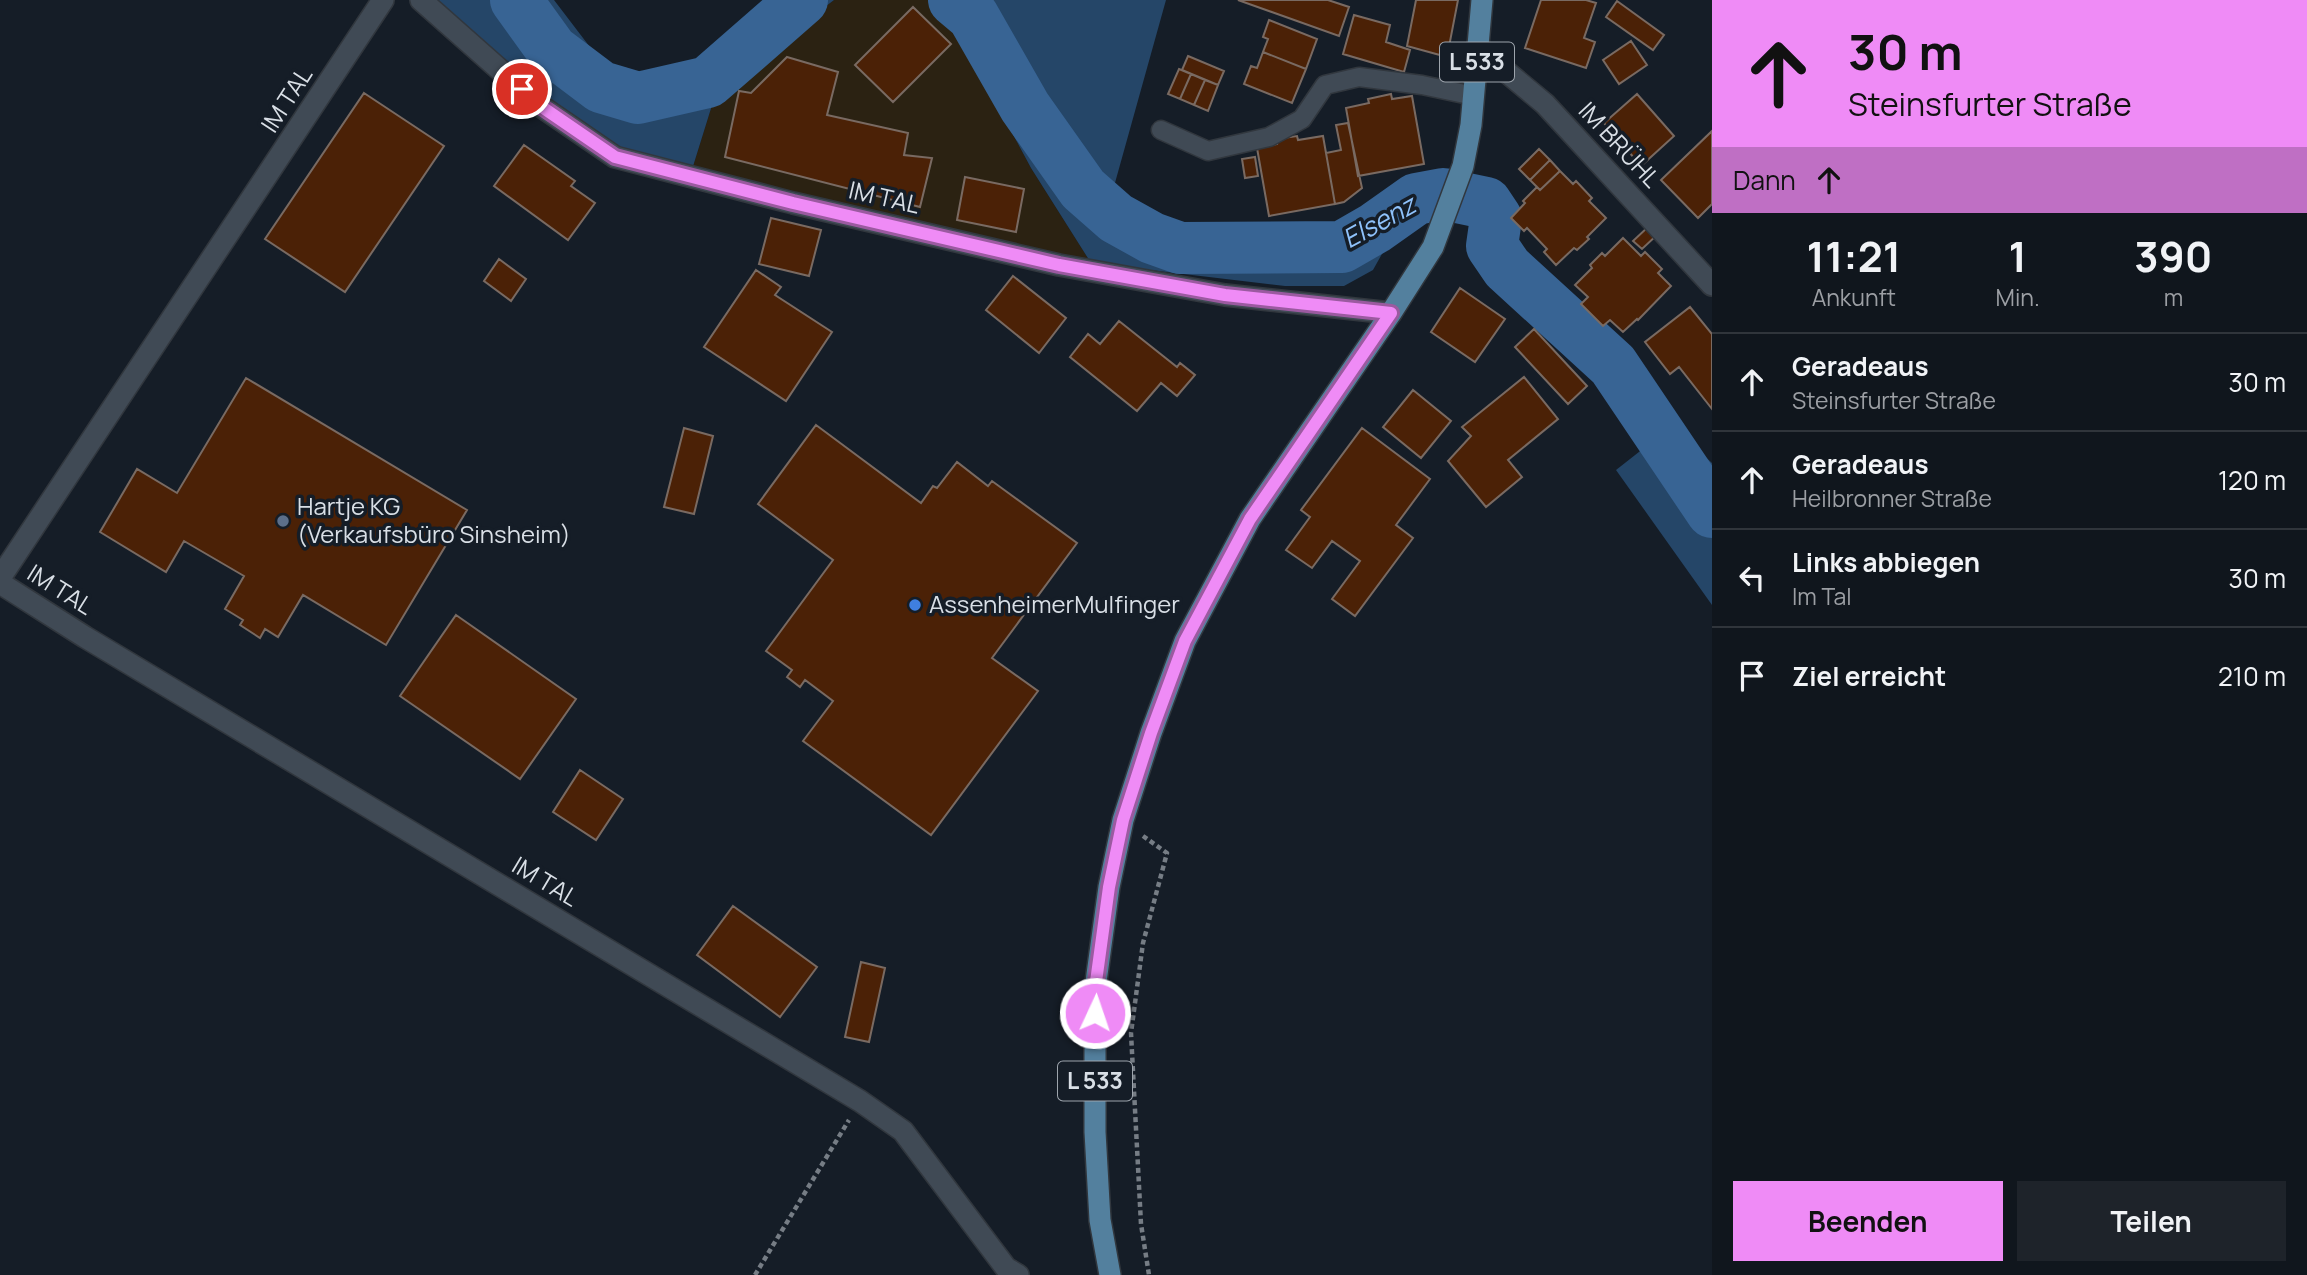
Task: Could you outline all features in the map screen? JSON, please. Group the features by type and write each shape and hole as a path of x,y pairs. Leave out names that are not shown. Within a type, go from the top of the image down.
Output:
{"main road":[{"name":"L 533","path":"1110,1275 1100,1220 1095,1132 1095,989 1109,887 1123,820 1185,641 1250,519 1433,247 1463,166 1471,125 1482,0"}],"street":[{"name":"IM TAL","path":"0,578 383,0"},
{"name":"IM TAL","path":"421,0 542,107 615,157 793,203 1059,265 1225,295 1391,313"},
{"name":"IM BRÜHL","path":"1479,49 1545,104 1712,285"},
{"name":"IM TAL","path":"0,583 108,651 860,1101 903,1130 1006,1269 1018,1275"}],"lane":[{"path":"1161,130 1208,151 1269,136 1302,119 1325,85 1359,77 1422,85 1474,96"}],"path":[{"path":"1123,820 1167,853 1143,943 1131,1033 1140,1224 1149,1275"},
{"path":"755,1275 860,1101"}],"shaded area":[{"path":"421,0 554,0 622,89 678,84 770,0 834,0 732,78 713,102 690,176 615,157"},
{"path":"834,0 933,0 953,23 1031,168 1091,263 896,236 760,206 690,176 713,102 732,78"},
{"path":"933,0 1166,0 1113,190 1171,230 1242,241 1354,240 1397,227 1373,270 1344,286 1285,286 1091,263 1031,168 953,23"},
{"path":"1672,426 1712,463 1712,605 1616,470"}],"building":[{"path":"1238,0 1328,0 1349,7 1339,36"},
{"path":"1416,0 1458,0 1447,57 1407,46"},
{"path":"1541,0 1586,0 1596,3 1584,38 1595,42 1586,68 1525,48"},
{"path":"1617,1 1664,35 1653,50 1606,17"},
{"path":"913,7 951,44 893,102 855,65"},
{"path":"1354,15 1390,25 1386,42 1410,50 1404,72 1343,54"},
{"path":"1269,20 1317,39 1306,69 1263,52 1268,39 1263,37"},
{"path":"1631,41 1647,65 1619,84 1603,60"},
{"path":"1263,52 1306,69 1292,103 1244,84 1251,66 1257,68"},
{"path":"1188,56 1224,71 1218,85 1182,70"},
{"path":"787,57 838,72 827,115 908,133 904,155 932,158 920,207 725,157 739,91 751,93"},
{"path":"1179,69 1191,74 1180,99 1168,94"},
{"path":"1191,74 1205,80 1194,105 1180,99"},
{"path":"1205,80 1218,85 1208,111 1194,105"},
{"path":"364,93 444,146 345,292 265,239"},
{"path":"1391,94 1392,99 1412,96 1424,164 1358,176 1346,108"},
{"path":"1637,94 1674,136 1641,166 1604,123"},
{"path":"1348,123 1362,188 1344,202 1335,204 1326,153 1341,150 1336,125"},
{"path":"1712,131 1712,204 1698,218 1661,180"},
{"path":"1297,136 1298,140 1323,136 1335,204 1269,216 1257,148 1277,144 1276,139"},
{"path":"524,145 575,181 571,186 595,203 568,240 494,186"},
{"path":"1539,149 1550,160 1530,180 1519,169"},
{"path":"1255,157 1258,176 1245,178 1242,159"},
{"path":"1550,160 1560,171 1540,190 1530,180"},
{"path":"1560,171 1573,184 1576,181 1592,198 1589,201 1606,218 1587,237 1589,239 1577,250 1574,248 1556,265 1544,252 1547,249 1527,228 1524,231 1511,218 1537,187 1540,190"},
{"path":"965,177 1024,189 1016,232 957,220"},
{"path":"771,218 821,230 809,276 759,264"},
{"path":"1649,226 1658,234 1642,249 1633,241"},
{"path":"1623,238 1641,256 1645,252 1662,269 1658,273 1671,286 1623,332 1610,320 1603,326 1581,304 1588,297 1575,285 1602,253 1605,256"},
{"path":"499,259 526,279 511,301 484,281"},
{"path":"756,270 781,287 775,295 832,332 786,401 704,347"},
{"path":"1013,276 1066,318 1039,353 986,310"},
{"path":"1460,288 1505,319 1475,362 1431,332"},
{"path":"1690,307 1712,334 1712,409 1679,367 1670,374 1645,342"},
{"path":"1119,321 1177,367 1180,363 1195,375 1177,396 1161,383 1137,411 1070,357 1088,334 1100,344"},
{"path":"1534,329 1587,386 1568,404 1515,347"},
{"path":"1524,377 1558,419 1508,460 1522,477 1486,507 1448,461 1471,436 1462,427"},
{"name":"Hartje KG (Verkaufsbüro Sinsheim)","path":"246,378 467,510 386,645 303,595 278,637 265,629 260,638 240,625 243,620 225,609 244,576 184,541 166,572 100,532 137,469 177,493"},
{"path":"1413,390 1451,421 1421,458 1383,427"},
{"name":"AssenheimerMulfinger","path":"816,425 921,503 933,486 937,488 957,462 988,486 992,481 1077,543 992,658 1038,691 931,835 803,741 833,701 805,680 800,687 787,677 792,670 766,651 833,560 758,504"},
{"path":"684,428 713,436 694,514 664,507"},
{"path":"1362,428 1430,479 1396,525 1413,538 1355,616 1332,599 1360,561 1332,541 1312,568 1286,550 1310,517 1301,510"},
{"path":"456,615 576,699 520,779 400,696"},
{"path":"580,770 623,799 596,840 553,812"},
{"path":"733,906 817,967 780,1017 697,955"},
{"path":"861,962 885,968 869,1042 845,1037"}],"waterway":[{"name":"Elsenz","path":"516,0 552,50 601,87 638,98 708,82 802,0"},
{"name":"Elsenz","path":"954,0 973,16 1025,107 1083,189 1116,218 1152,238 1180,248 1342,247 1416,199 1443,194 1486,203 1496,218 1492,246 1507,268 1613,365 1712,512"}],"place":[{"name":"Hartje KG (Verkaufsbüro Sinsheim)","path":"283,521"},
{"name":"AssenheimerMulfinger","path":"915,605"}],"route":[{"path":"522,89 542,107 615,157 793,203 1059,265 1225,295 1391,313 1250,519 1185,641 1123,820 1109,887 1095,989 1095,1013"}]}
